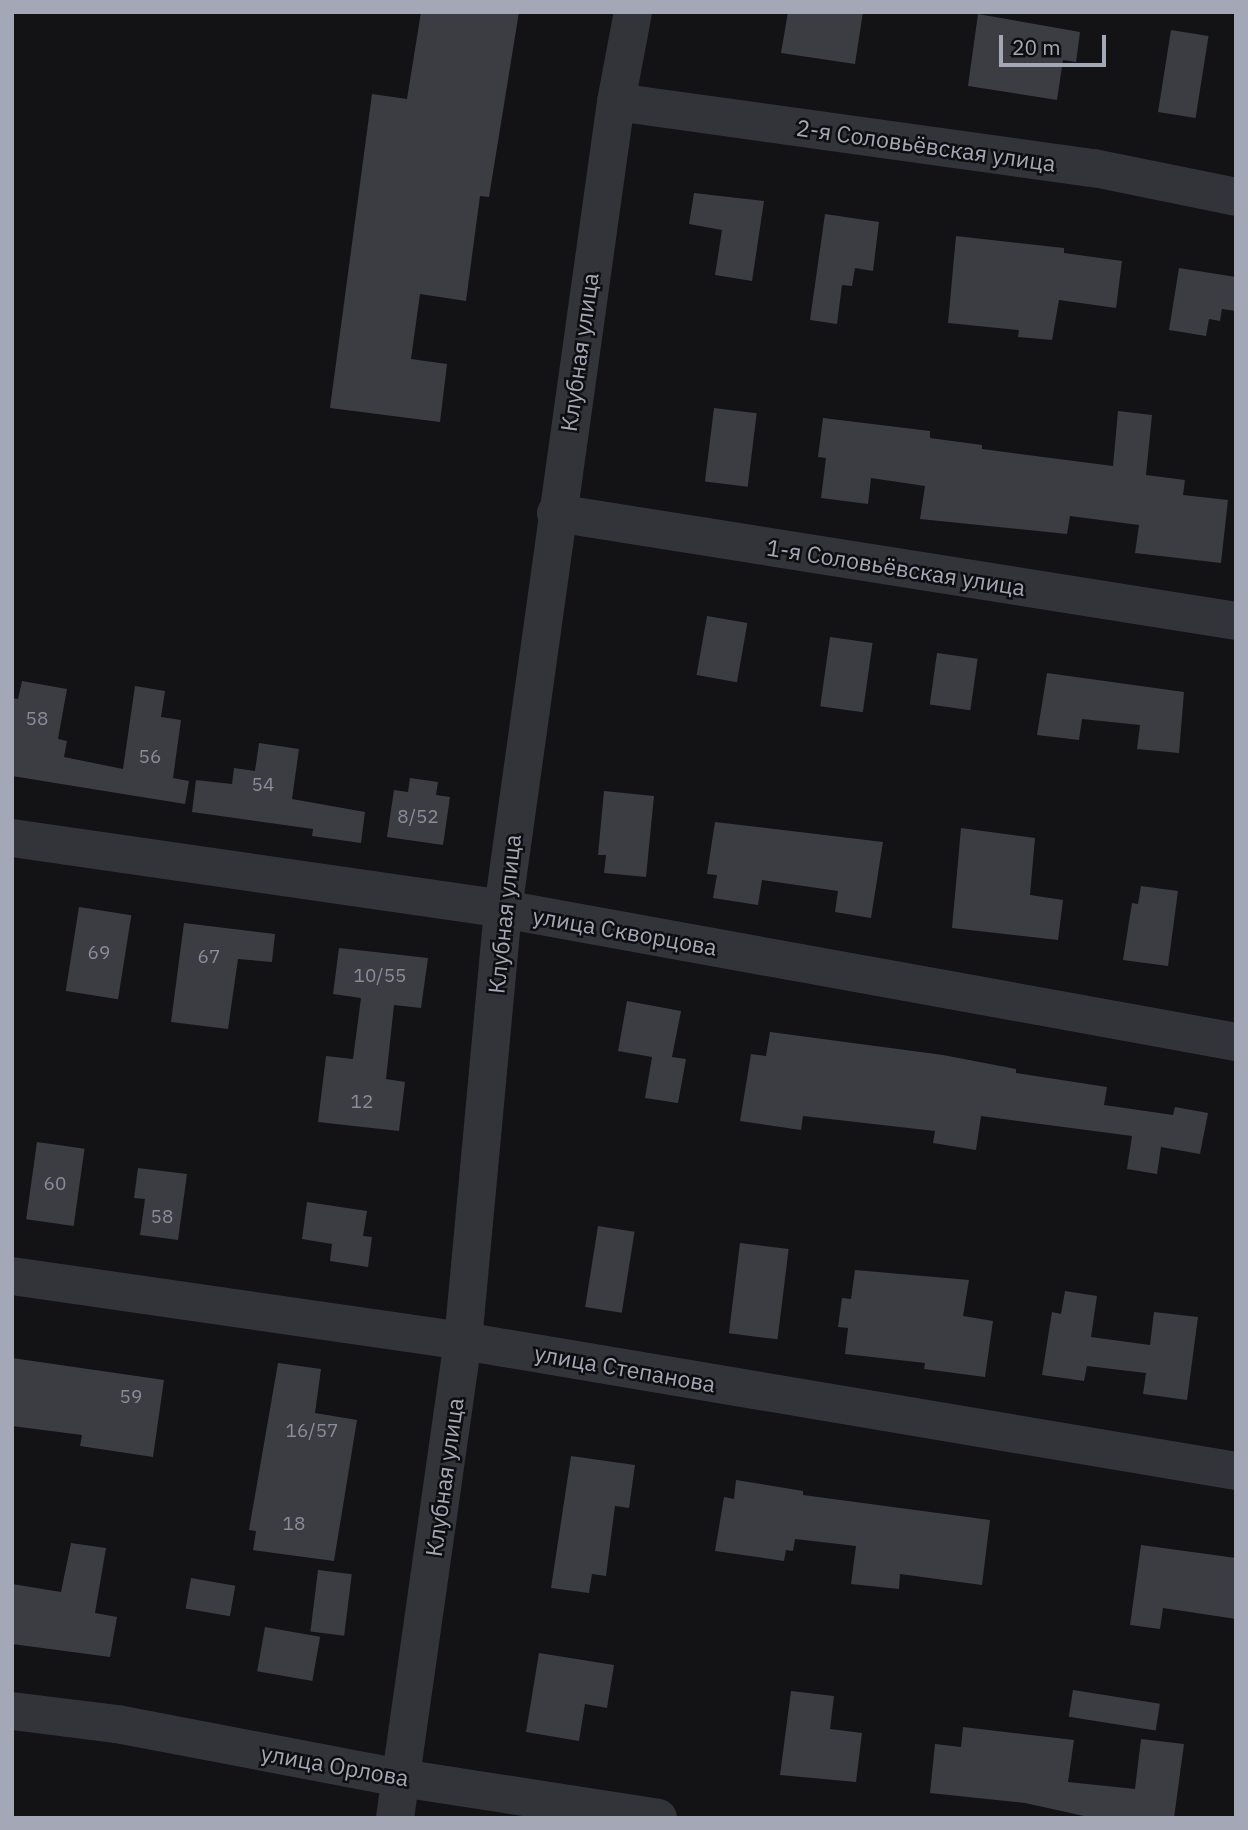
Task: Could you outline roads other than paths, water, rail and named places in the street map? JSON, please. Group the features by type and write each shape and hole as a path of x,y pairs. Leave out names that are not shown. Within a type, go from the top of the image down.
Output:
{"street":[{"name":"Клубная улица","path":"395,1818 463,1340 503,909 615,102 634,12"},
{"name":"2-я Соловьёвская улица","path":"615,102 1094,168 1236,197"},
{"name":"1-я Соловьёвская улица","path":"556,513 1236,621"},
{"name":"улица Скворцова","path":"12,838 503,909 1236,1042"},
{"name":"улица Степанова","path":"12,1276 463,1340 1236,1471"},
{"name":"улица Орлова","path":"12,1711 117,1724 401,1778 658,1818"}]}
